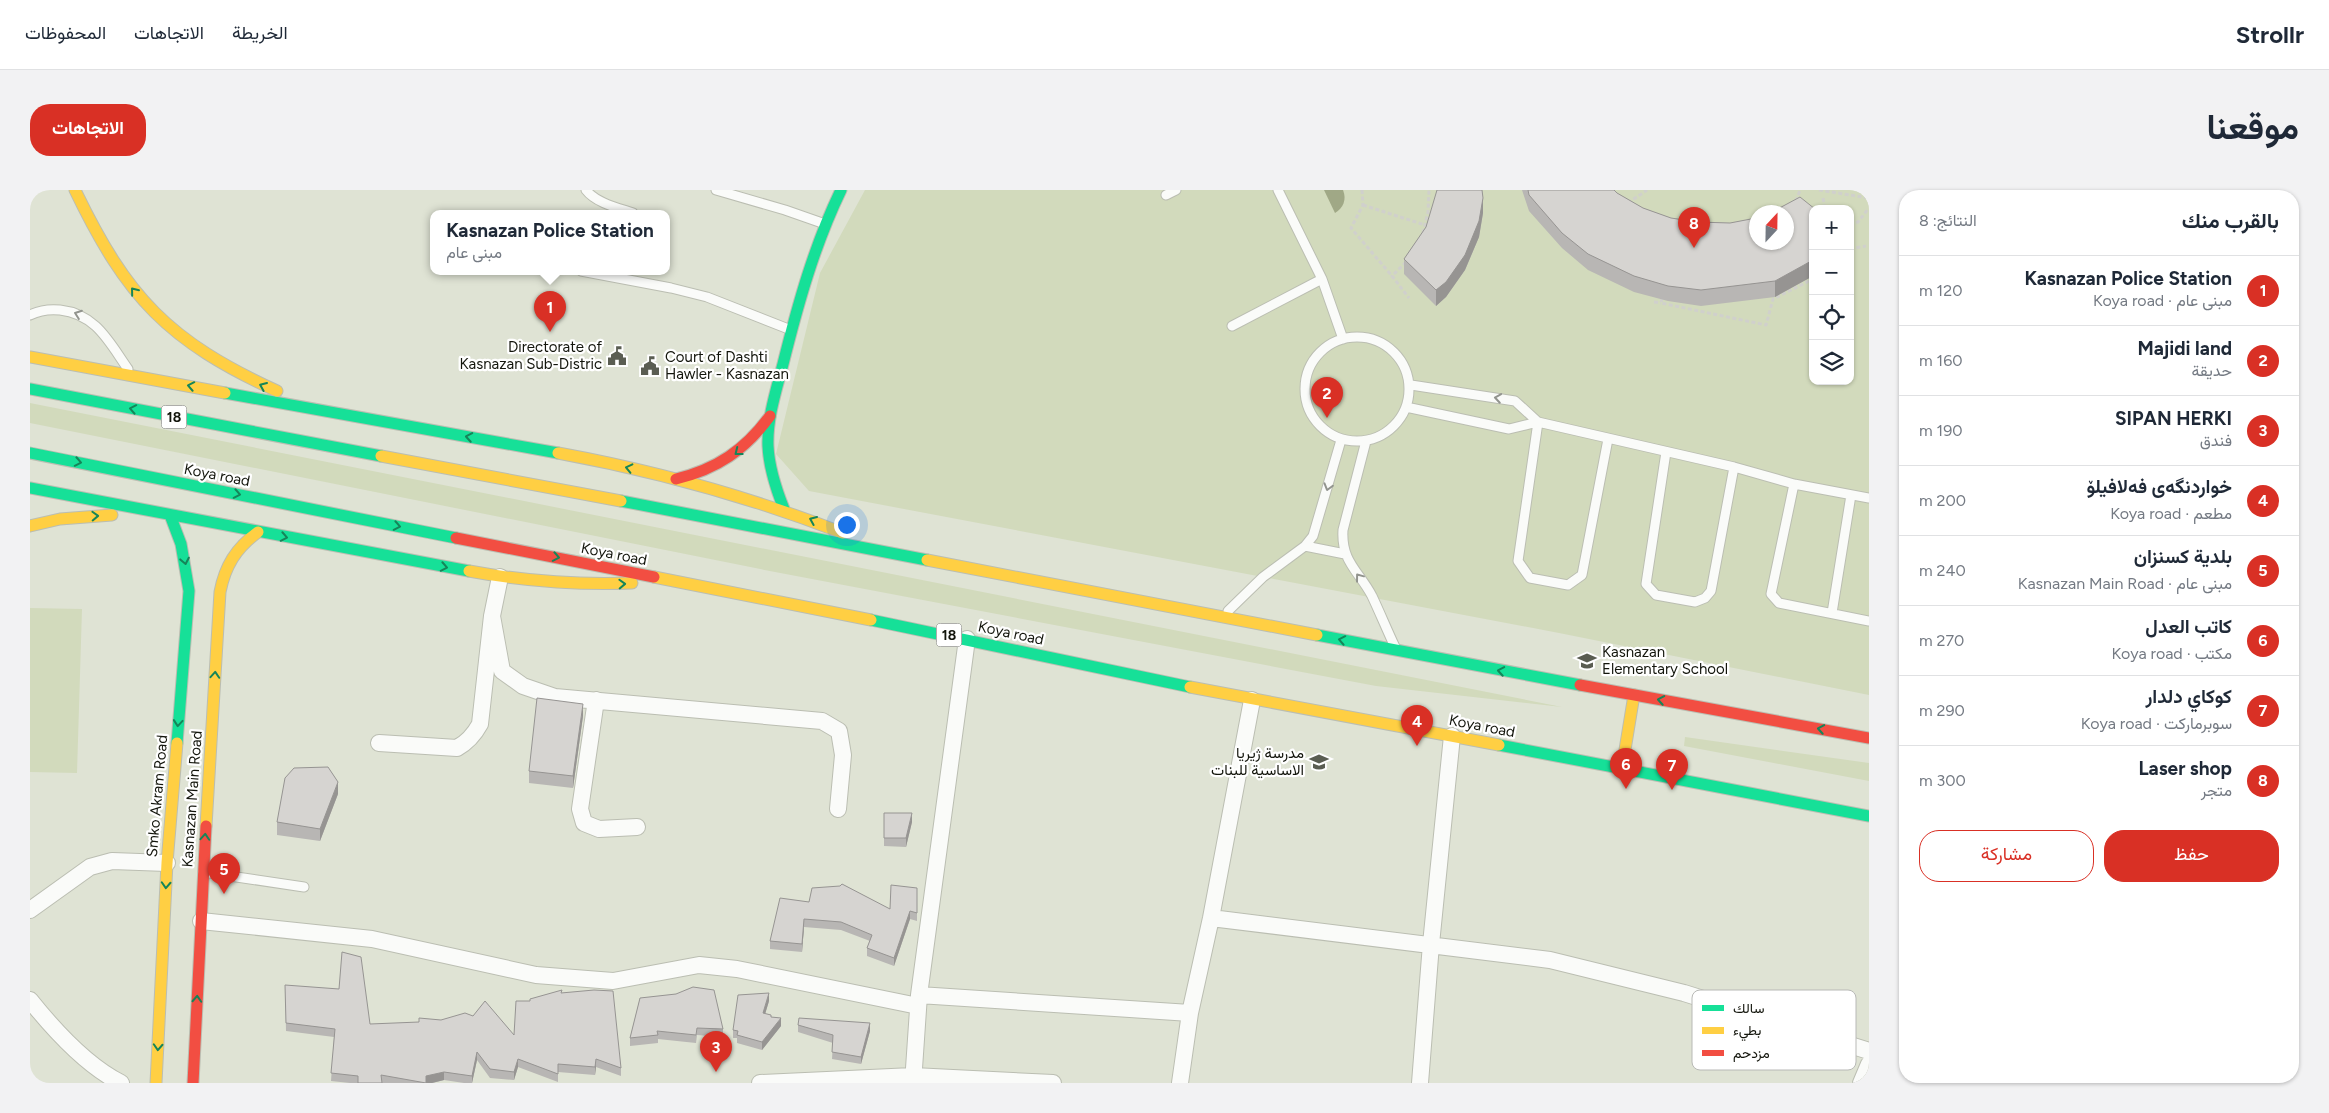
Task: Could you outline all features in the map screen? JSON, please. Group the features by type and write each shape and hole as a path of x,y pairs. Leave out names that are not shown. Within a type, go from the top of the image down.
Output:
{"main road":[{"path":"75,190 98,239 116,268 160,320 186,343 215,362 245,378 324,412"},
{"path":"784,509 770,463 768,447 770,416 806,277 825,224 841,190"},
{"path":"30,356 324,412 530,447 676,479 784,509 890,553"},
{"name":"18","path":"30,389 1223,616 1397,651 1869,738"},
{"path":"676,479 713,468 730,458 746,446 770,416"},
{"name":"Koya road","path":"30,453 967,639 1252,700 1452,736 1869,816"},
{"path":"30,488 500,578 583,585 678,582"},
{"path":"30,526 53,519 75,516 166,514"},
{"name":"Smko Akram Road","path":"156,1083 167,863 188,591 183,552 166,514"},
{"name":"Kasnazan Main Road","path":"193,1083 203,872 222,578 235,551 258,532"},
{"path":"1622,768 1634,695"}],"street":[{"path":"379,743 457,748 470,739 480,724 492,616 500,578"},
{"path":"492,616 502,671 523,686 555,697 822,721 839,732 842,755 838,809"},
{"path":"913,1079 919,1000 967,639"},
{"path":"596,700 580,809 584,823 599,829 637,827"},
{"path":"1180,1083 1190,1013 1211,918 1252,700"},
{"path":"1420,1083 1431,944 1452,736"},
{"path":"30,910 90,867 112,861 167,863"},
{"path":"1211,918 1550,960 1692,996"},
{"path":"201,920 372,939 536,974 613,980 699,965 737,968 919,1000 1190,1013"},
{"path":"32,1007 87,1060 109,1077 121,1083"},
{"path":"1856,1047 1869,1051"},
{"path":"1861,1083 1869,1064"},
{"path":"760,1083 913,1079 1048,1083"}],"lane":[{"path":"586,190 589,194 607,204 624,210"},
{"path":"716,190 786,210 825,224"},
{"path":"1166,195 1176,190"},
{"path":"1278,190 1322,279 1343,339"},
{"path":"602,275 707,297 791,330"},
{"path":"1232,326 1322,279"},
{"path":"30,315 52,310 68,311 90,320 99,328 132,376"},
{"path":"1364,338 1384,344 1399,358 1411,384 1406,407 1396,425 1382,436 1366,441 1341,440 1328,434 1310,412 1305,398 1304,384 1308,370 1315,357 1326,347 1343,339 1364,338"},
{"path":"1411,384 1515,401 1538,422"},
{"path":"1406,407 1509,428 1538,422 1734,467 1794,484 1869,498"},
{"path":"1538,422 1518,561 1530,578 1568,584 1582,574 1608,439"},
{"path":"1223,616 1263,577 1305,546 1318,524 1341,440"},
{"path":"1366,441 1343,530 1345,554 1372,596 1397,651"},
{"path":"1666,452 1646,584 1656,595 1695,602 1705,598 1711,591 1734,467"},
{"path":"1794,484 1771,594 1779,603 1869,621"},
{"path":"1832,614 1852,495"},
{"path":"1305,546 1345,554"},
{"path":"203,872 304,887"}],"path":[{"path":"1362,190 1363,205 1351,228 1409,298"},
{"path":"1420,239 1425,225 1429,190"},
{"path":"1630,210 1623,206 1647,190"},
{"path":"1793,204 1799,198 1800,190"},
{"path":"1819,190 1869,198"},
{"path":"1824,198 1825,205"},
{"path":"1363,205 1425,225"},
{"path":"1854,224 1858,222 1868,209"},
{"path":"1854,248 1866,246"},
{"path":"1392,276 1409,257"},
{"path":"1654,302 1766,325 1772,299 1809,281"},
{"path":"1661,303 1663,294"}],"shaded area":[{"path":"865,190 1869,190 1869,695 1559,633 809,491 776,454 820,273"},
{"path":"1324,190 1343,190 1344,203 1335,213"},
{"path":"30,403 1562,707 1376,686 775,572 30,423"},
{"path":"30,608 82,609 77,773 30,772"},
{"path":"1685,737 1869,763 1869,781 1684,746"}],"building":[{"path":"1437,190 1482,190 1483,198 1479,221 1465,255 1446,282 1436,290 1404,259 1426,227"},
{"path":"1528,190 1614,190 1643,208 1671,218 1697,222 1730,223 1749,219 1749,250 1794,250 1794,205 1785,205 1800,197 1810,205 1809,262 1775,281 1701,290 1668,286 1634,276 1588,254 1562,233 1529,195"},
{"path":"537,698 583,704 573,776 529,771"},
{"path":"328,767 338,782 320,829 277,822 285,778 294,768"},
{"path":"884,813 912,813 906,838 884,838"},
{"path":"842,884 890,909 891,885 917,888 917,913 910,911 894,958 867,948 872,935 841,922 804,919 802,944 770,941 780,898 809,902 812,888 840,886"},
{"path":"342,952 361,957 370,1024 419,1022 419,1018 441,1020 465,1013 473,1016 485,1001 514,1035 516,1001 530,1001 530,999 562,990 561,993 594,990 613,991 621,1068 596,1059 595,1067 558,1064 558,1074 518,1059 514,1072 490,1069 477,1052 472,1076 444,1072 426,1076 426,1083 381,1075 382,1083 358,1083 358,1076 331,1073 335,1029 286,1023 285,985 339,989"},
{"path":"693,987 714,990 723,1029 697,1028 696,1035 657,1031 658,1035 630,1038 640,998 676,994"},
{"path":"769,993 763,1013 771,1015 771,1017 781,1018 762,1042 737,1035 738,1031 733,1030 738,995"},
{"path":"799,1018 870,1023 861,1057 832,1052 833,1035 798,1025"}],"traffic: fast":[{"path":"784,509 771,470 768,446 770,415 808,276 831,211 841,190"},
{"path":"30,389 381,456"},
{"path":"225,393 558,453"},
{"path":"30,453 456,538"},
{"path":"30,488 469,571"},
{"path":"621,501 927,560"},
{"path":"170,515 181,544 189,591 177,743"},
{"path":"871,620 1190,687"},
{"path":"1317,635 1580,685"},
{"path":"1499,745 1869,816"}],"traffic: slow":[{"path":"75,190 113,260 133,288 155,312 179,334 207,354 277,391"},
{"path":"30,357 225,393"},
{"path":"558,453 631,468 702,486 773,508 843,533"},
{"path":"381,456 621,501"},
{"path":"30,526 60,519 112,515"},
{"path":"206,826 220,592 228,566 233,558 243,544 258,532"},
{"path":"927,560 1317,635"},
{"path":"469,571 550,582 632,583"},
{"path":"654,577 871,620"},
{"path":"1190,687 1499,745"},
{"path":"1622,768 1634,695"},
{"path":"156,1083 167,863 177,743"}],"traffic: jam":[{"path":"676,479 704,470 729,456 751,439 770,416"},
{"path":"456,538 654,577"},
{"path":"1580,685 1869,738"},
{"path":"193,1083 206,826"}],"place":[{"name":"Laser shop","path":"1694,248"},
{"name":"Kasnazan Police Station","path":"550,332"},
{"name":"Directorate of Kasnazan Sub-Distric","path":"617,356"},
{"name":"Court of Dashti Hawler - Kasnazan","path":"650,366"},
{"name":"Majidi land","path":"1327,418"},
{"name":"Kasnazan Elementary School","path":"1587,661"},
{"name":"خواردنگەی فەلافیلۆ","path":"1417,746"},
{"name":"مدرسة ژيريا الاساسية للبنات","path":"1319,762"},
{"name":"كاتب العدل","path":"1626,789"},
{"name":"كوكاي دلدار","path":"1672,790"},
{"name":"بلدية كسنزان","path":"224,894"},
{"name":"SIPAN HERKI","path":"716,1072"}]}
